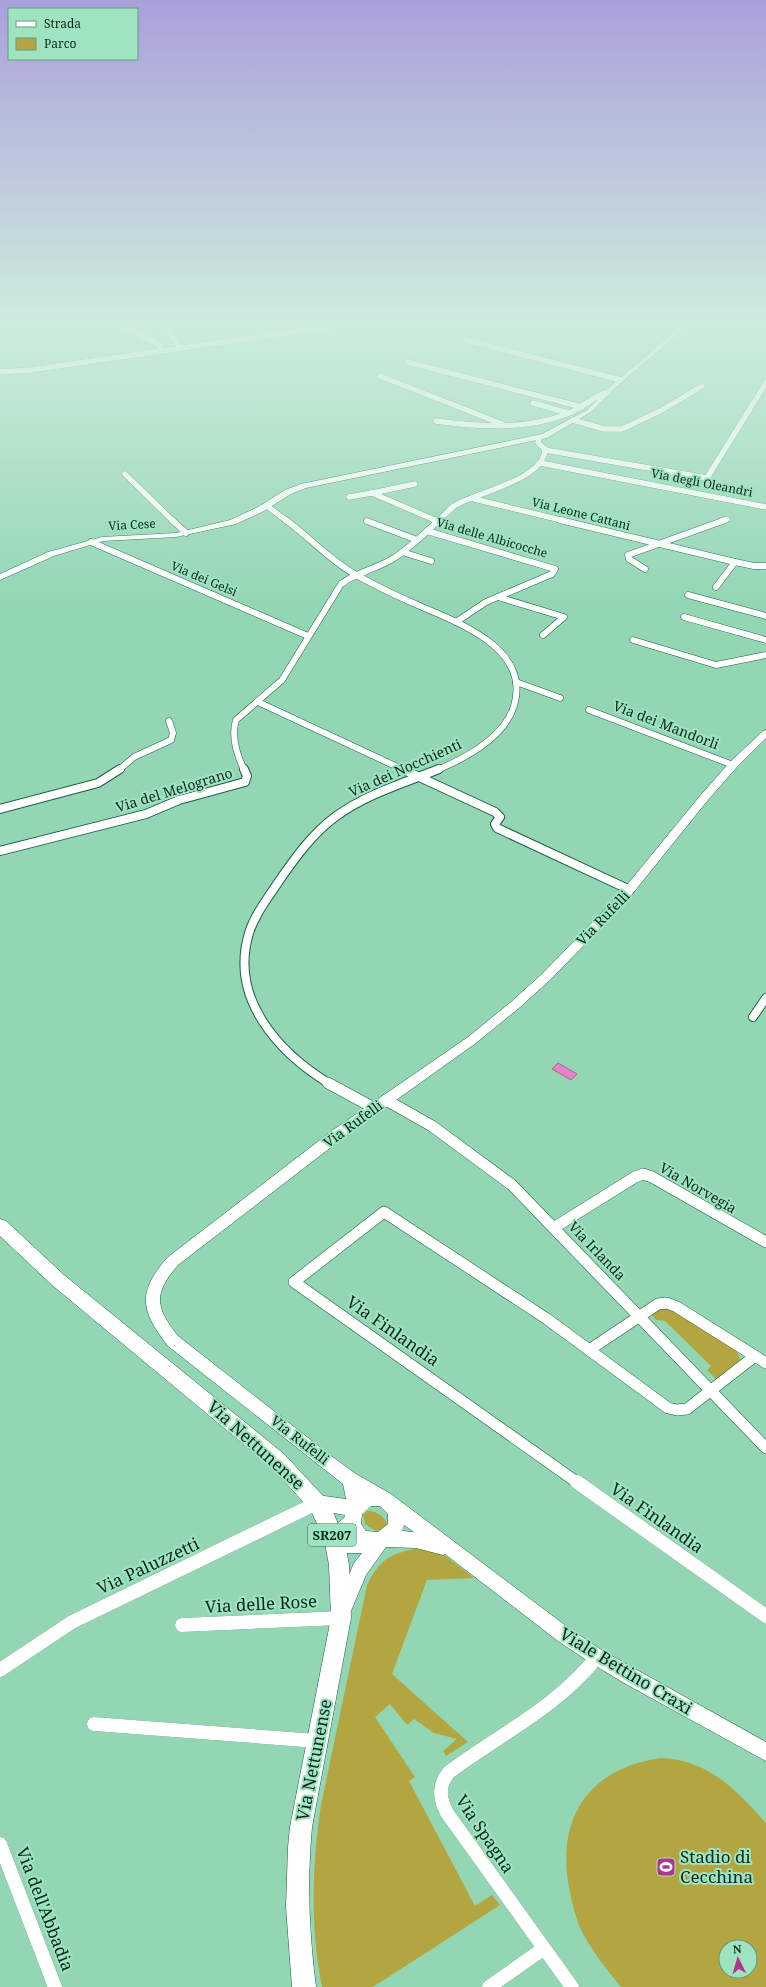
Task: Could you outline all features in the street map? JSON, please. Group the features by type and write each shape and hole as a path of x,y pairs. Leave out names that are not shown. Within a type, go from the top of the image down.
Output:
{"main road":[{"name":"Via Nettunense","path":"0,1226 58,1280 277,1460 317,1503 335,1542 340,1582 341,1618 301,1826 297,1867 297,1917 304,1987"}],"street":[{"path":"483,417 507,426"},
{"path":"436,421 470,425 507,426 539,422 558,417"},
{"path":"579,417 539,439 538,443 545,450 707,478 745,417"},
{"path":"573,420 609,430 622,429 648,417"},
{"name":"Via Cese","path":"0,577 51,554 91,542 116,537 186,533 236,521 267,506 288,492 304,486 527,439 539,439"},
{"path":"540,463 546,455 545,450"},
{"name":"Via del Melograno","path":"0,851 146,814 179,800 245,782 247,776 237,756 235,724 240,716 282,680 336,591 345,581 382,565 402,552 418,540 457,504 482,496 515,482 540,463"},
{"name":"Via degli Oleandri","path":"540,463 766,507"},
{"path":"125,474 186,533"},
{"path":"349,497 415,484"},
{"path":"372,492 437,521"},
{"name":"Via Leone Cattani","path":"482,496 499,505"},
{"name":"Via Leone Cattani","path":"471,499 735,562 754,566 766,566"},
{"name":"Via dei Nocchienti","path":"267,506 357,576 456,622 484,637 495,646 510,666 516,682 516,696 513,709 497,734 467,754 421,777 356,803 319,830 293,862 258,914 251,928 246,947 245,969 248,989 259,1017 271,1038 317,1077 336,1089 374,1108"},
{"name":"Via Leone Cattani","path":"646,569 629,559 628,555 727,519"},
{"path":"367,521 418,540"},
{"name":"Via delle Albicocche","path":"427,531 555,568 552,574 474,608 456,622"},
{"name":"Via dei Gelsi","path":"91,542 308,636"},
{"path":"402,552 431,561"},
{"path":"716,588 735,562"},
{"path":"688,595 766,616"},
{"path":"498,597 564,617 543,635"},
{"path":"684,617 766,640"},
{"path":"633,640 716,665 766,655"},
{"path":"516,682 560,698"},
{"path":"258,702 496,813 500,817 495,826 498,828 630,890"},
{"name":"Via dei Mandorli","path":"590,710 733,765"},
{"path":"0,809 81,789 106,779 134,757 171,740 173,733 169,721"},
{"name":"Via Rufelli","path":"388,1503 350,1478 173,1340 163,1329 156,1317 152,1302 159,1277 180,1254 374,1108 467,1044 504,1015 546,977 630,890 704,798 733,765 766,733"},
{"path":"753,1017 766,998"},
{"name":"Via Irlanda","path":"386,1100 432,1126 494,1170 516,1188 766,1448"},
{"name":"Via Norvegia","path":"555,1227 635,1177 645,1174 766,1242"},
{"name":"Via Finlandia","path":"755,1356 687,1409 670,1409 534,1310 384,1212 294,1282 766,1616"},
{"path":"589,1350 660,1303 670,1304 766,1363"},
{"path":"350,1478 358,1534 363,1538 422,1541 455,1551"},
{"path":"341,1618 349,1594 360,1569 381,1540 394,1529 397,1522 388,1503 366,1499 354,1512 335,1542 359,1545 381,1540"},
{"path":"317,1503 354,1512"},
{"name":"Via Paluzzetti","path":"0,1670 72,1622 317,1503"},
{"name":"Viale Bettino Craxi","path":"388,1503 455,1551 564,1635 597,1657 630,1677 766,1752"},
{"name":"Via delle Rose","path":"182,1625 341,1618"},
{"name":"Via Spagna","path":"572,1987 543,1949 444,1809 440,1797 440,1785 452,1769 560,1695 581,1676 597,1657"},
{"path":"94,1724 317,1741"},
{"name":"Via dell'Abbadia","path":"0,1844 56,1987"},
{"path":"489,1987 543,1949"}],"green space":[{"path":"668,1308 735,1350 739,1355 740,1360 716,1379 707,1370 711,1366 665,1321 656,1320 651,1314 659,1309"},
{"path":"367,1511 377,1513 383,1517 387,1523 387,1527 378,1531 365,1524 363,1515"},
{"path":"422,1548 443,1554 474,1578 427,1580 392,1674 468,1742 446,1756 443,1751 457,1739 434,1733 414,1719 407,1725 390,1704 375,1717 415,1777 409,1781 475,1906 492,1895 500,1905 373,1987 322,1987 318,1964 314,1919 314,1873 318,1828 321,1805 367,1585 382,1562 395,1554"},
{"name":"Stadio di Cecchina","path":"661,1758 693,1764 720,1778 732,1788 766,1823 766,1987 621,1987 600,1961 582,1932 575,1914 568,1882 566,1857 569,1835 575,1815 585,1798 599,1783 616,1772 637,1763"}],"shaded area":[{"path":"558,1063 577,1074 571,1080 552,1069"}],"place":[{"name":"Stadio di Cecchina","path":"666,1867"}]}
